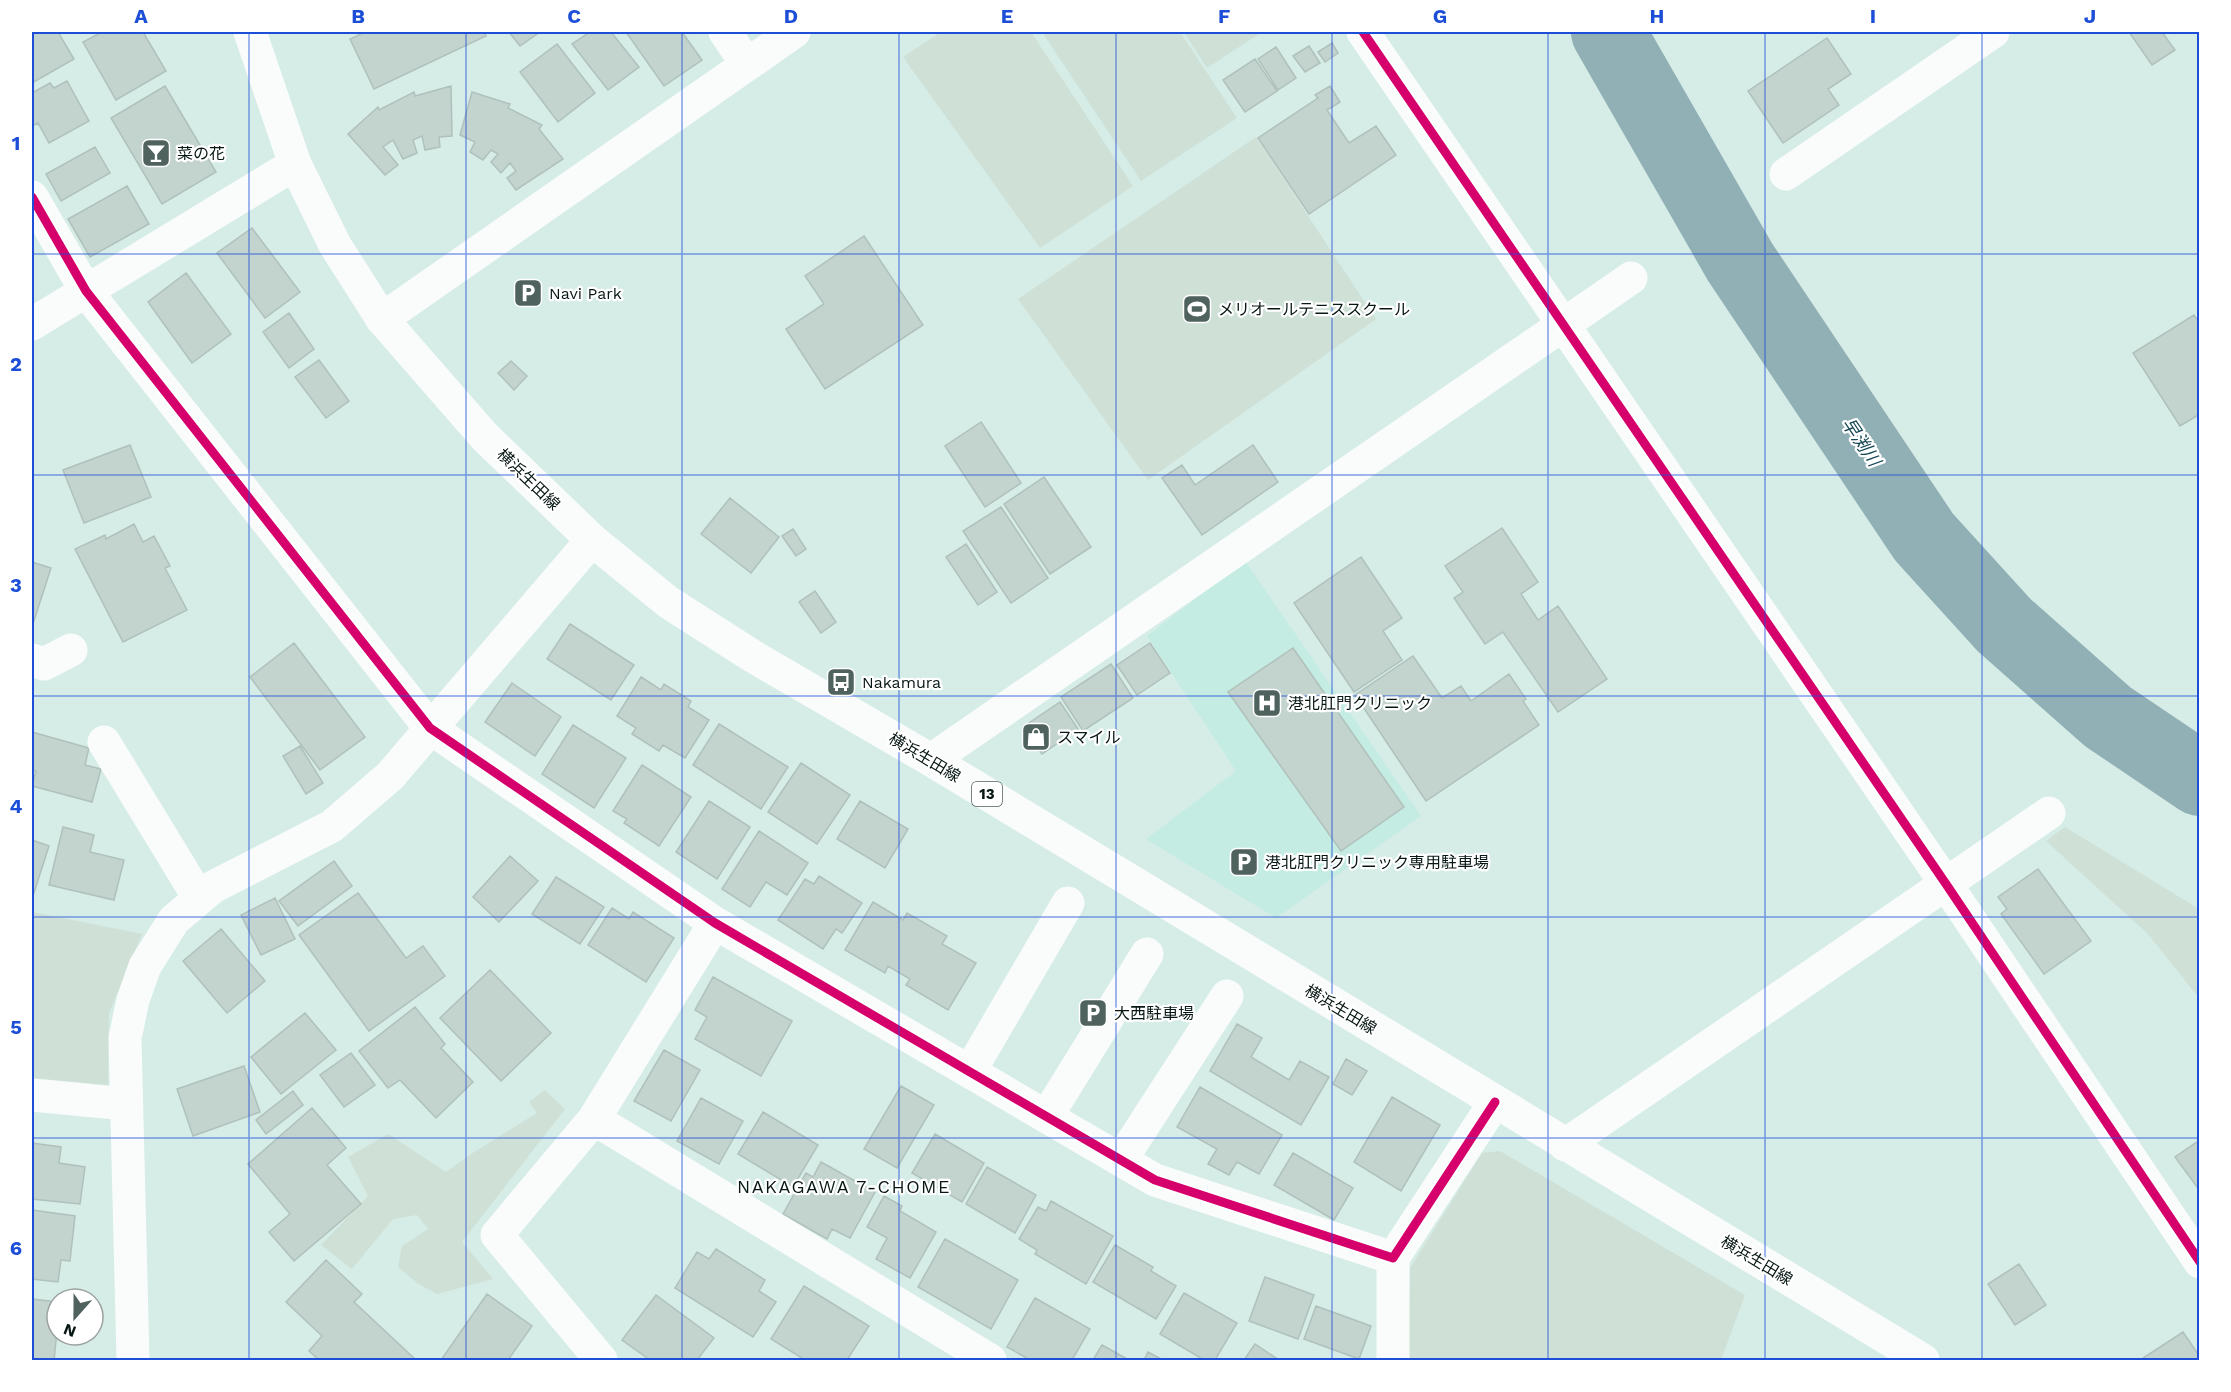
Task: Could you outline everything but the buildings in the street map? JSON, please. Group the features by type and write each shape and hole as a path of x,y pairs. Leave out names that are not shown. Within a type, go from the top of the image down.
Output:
{"street":[{"name":"横浜生田線","path":"250,32 295,164 335,245 382,319 484,436 592,540 668,602 754,657 930,760 1923,1360"},
{"path":"725,32 746,63"},
{"path":"382,319 746,63 794,32"},
{"path":"1363,32 1946,884 2199,1262"},
{"path":"1786,174 1993,32"},
{"path":"32,324 295,164"},
{"path":"32,197 86,291 430,728 715,923 1155,1180 1393,1258"},
{"path":"930,760 1631,278"},
{"path":"133,1360 125,1038 133,1000 145,966 174,920 213,887 332,826 390,776 592,540"},
{"path":"32,660 44,664 72,650"},
{"path":"104,742 199,898"},
{"path":"1566,1145 2049,813"},
{"path":"969,1071 1068,903"},
{"path":"601,1360 497,1235 594,1119 715,923"},
{"path":"1047,1116 1147,954"},
{"path":"1121,1160 1227,996"},
{"path":"32,1095 126,1104"},
{"path":"1393,1360 1393,1258 1495,1101"},
{"path":"594,1119 990,1360"}],"shaded area":[{"path":"941,32 1031,32 1133,186 1040,248 903,57"},
{"path":"1042,32 1180,32 1237,118 1141,181"},
{"path":"1184,32 1262,32 1207,68"},
{"name":"メリオールテニススクール","path":"1256,137 1376,319 1148,480 1018,299"},
{"name":"港北肛門クリニック","path":"1245,561 1421,816 1276,918 1146,839 1236,771 1147,636"},
{"path":"2065,827 2199,909 2199,998 2148,934 2046,841"},
{"path":"32,912 142,934 109,1013 108,1085 32,1078"},
{"path":"545,1090 565,1109 462,1242 493,1279 437,1294 417,1283 398,1267 402,1246 428,1229 417,1215 393,1219 352,1269 321,1245 368,1196 348,1157 388,1134 446,1172 537,1113 529,1102"},
{"path":"1500,1151 1745,1295 1721,1360 1408,1360 1410,1268 1482,1153"}],"waterway":[{"name":"早渕川","path":"1608,32 1740,262 1924,537 2004,625 2108,717 2200,779"}],"cycle path":[{"path":"1363,32 1946,884 2200,1262"},
{"path":"32,197 86,291 430,728 715,923 1155,1180 1393,1258 1495,1102"}],"place":[{"name":"菜の花","path":"156,153"},
{"name":"Navi Park","path":"528,293"},
{"name":"メリオールテニススクール","path":"1197,309"},
{"name":"Nakamura","path":"841,682"},
{"name":"港北肛門クリニック","path":"1267,703"},
{"name":"スマイル","path":"1036,737"},
{"name":"港北肛門クリニック専用駐車場","path":"1244,862"},
{"name":"大西駐車場","path":"1093,1013"}],"district":[{"name":"NAKAGAWA 7-CHOME","path":"844,1187"}]}
